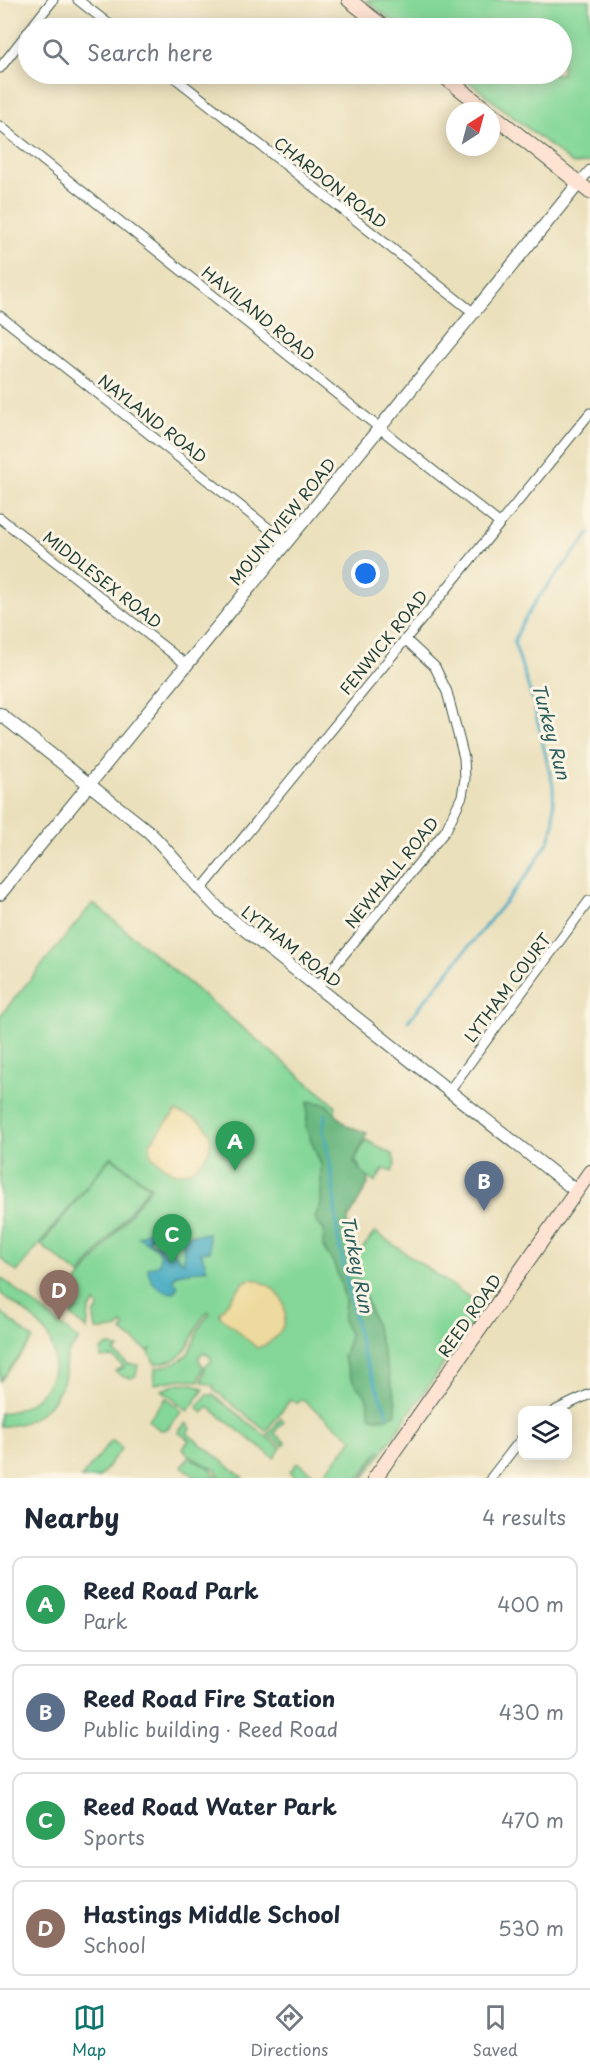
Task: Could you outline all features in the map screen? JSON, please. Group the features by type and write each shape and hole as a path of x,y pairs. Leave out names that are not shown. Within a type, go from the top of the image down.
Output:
{"main road":[{"path":"349,0 372,18"},
{"path":"454,84 477,102"},
{"path":"500,120 584,188"},
{"name":"REED ROAD","path":"375,1478 590,1172"}],"street":[{"path":"39,18 53,0"},
{"path":"78,0 101,18"},
{"path":"0,68 18,45"},
{"name":"CHARDON ROAD","path":"183,84 474,314"},
{"name":"HAVILAND ROAD","path":"0,126 499,523"},
{"name":"MOUNTVIEW ROAD","path":"0,894 474,314 584,188 590,170"},
{"name":"NAYLAND ROAD","path":"0,316 287,543"},
{"name":"FENWICK ROAD","path":"200,891 590,413"},
{"name":"MIDDLESEX ROAD","path":"0,518 187,665"},
{"name":"NEWHALL ROAD","path":"318,986 446,830 462,796 465,779 464,758 447,692 435,667 405,639"},
{"name":"LYTHAM ROAD","path":"0,714 148,831 167,849 200,891 221,911 576,1191"},
{"name":"LYTHAM COURT","path":"449,1091 589,902"},
{"path":"564,1406 590,1394"},
{"path":"491,1478 518,1442"}],"green space":[{"path":"366,0 590,0 590,160 588,163 573,164 500,106 500,102 494,102 472,84 572,84 572,18 389,18"},
{"path":"93,903 335,1105 342,1214 352,1262 375,1232 482,1306 485,1305 364,1478 362,1478 380,1449 359,1478 324,1478 320,1475 324,1474 353,1439 301,1399 298,1403 290,1400 266,1431 213,1389 214,1386 202,1382 205,1366 212,1361 209,1355 202,1353 198,1359 203,1366 199,1381 182,1379 154,1384 155,1368 181,1360 187,1355 210,1313 208,1311 184,1352 168,1362 155,1364 149,1352 152,1348 148,1351 122,1331 125,1327 122,1324 117,1329 96,1330 94,1316 99,1306 95,1303 89,1310 87,1330 71,1315 77,1308 71,1301 79,1291 74,1286 151,1187 111,1156 17,1272 0,1258 0,1016"},
{"path":"308,1101 326,1104 347,1126 367,1133 354,1162 367,1177 368,1184 348,1220 347,1230 358,1248 355,1269 375,1323 396,1401 396,1413 385,1419 371,1417 366,1396 354,1383 343,1358 350,1336 343,1321 345,1300 340,1281 333,1262 323,1247 324,1230 317,1223 315,1216 321,1204 321,1165 306,1128"},
{"path":"366,1140 393,1155 395,1164 392,1172 384,1169 375,1182 364,1175 355,1160"},
{"path":"111,1157 149,1187 80,1275 41,1245"},
{"path":"0,1277 79,1340 67,1355 64,1379 48,1407 40,1414 21,1423 0,1426 0,1413 14,1411 38,1397 47,1386 54,1361 52,1347 46,1333 31,1316 0,1293"},
{"path":"0,1312 33,1339 0,1381"},
{"path":"108,1345 119,1349 114,1352 128,1364 138,1365 136,1375 132,1378 123,1377 115,1371 124,1367 112,1357 101,1358 101,1350"},
{"path":"180,1383 194,1384 204,1389 188,1411 162,1390"},
{"path":"207,1395 213,1395 281,1448 274,1458 208,1407 203,1413 197,1407"},
{"path":"166,1398 182,1411 167,1429 160,1430 148,1420"},
{"path":"281,1418 284,1421 274,1433 286,1443 283,1446 268,1434"},
{"path":"186,1423 191,1428 187,1433 243,1478 220,1478 216,1470 189,1456 183,1448 189,1440 178,1432"},
{"path":"112,1440 122,1448 99,1478 81,1478"},
{"path":"188,1458 209,1467 218,1478 196,1478 182,1466"},
{"path":"298,1462 318,1478 297,1478 290,1472"}],"sand":[{"path":"176,1111 202,1123 209,1133 210,1142 204,1158 198,1165 182,1173 170,1171 150,1154 150,1143"},
{"path":"252,1279 266,1284 276,1292 283,1302 285,1312 284,1323 279,1333 270,1342 257,1348 220,1316 220,1312 245,1281"}],"water":[{"path":"150,1230 156,1233 165,1240 184,1263 183,1236 208,1233 210,1251 201,1252 207,1269 177,1274 173,1280 178,1286 174,1293 164,1291 150,1278 148,1268 159,1264 160,1254 155,1247 138,1237","holes":["151,1234 163,1241 170,1252 169,1255 166,1255 160,1246 150,1242 152,1235 147,1239"]}],"waterway":[{"name":"Turkey Run","path":"408,1021 527,875 549,841 554,824 553,786 532,698 514,642 521,625 538,598 590,533"},
{"name":"Turkey Run","path":"326,1114 323,1127 333,1182 338,1239 362,1351 388,1415"}],"place":[{"name":"Reed Road Park","path":"235,1171"},
{"name":"Reed Road Fire Station","path":"484,1211"},
{"name":"Reed Road Water Park","path":"172,1264"},
{"name":"Hastings Middle School","path":"59,1320"}]}
